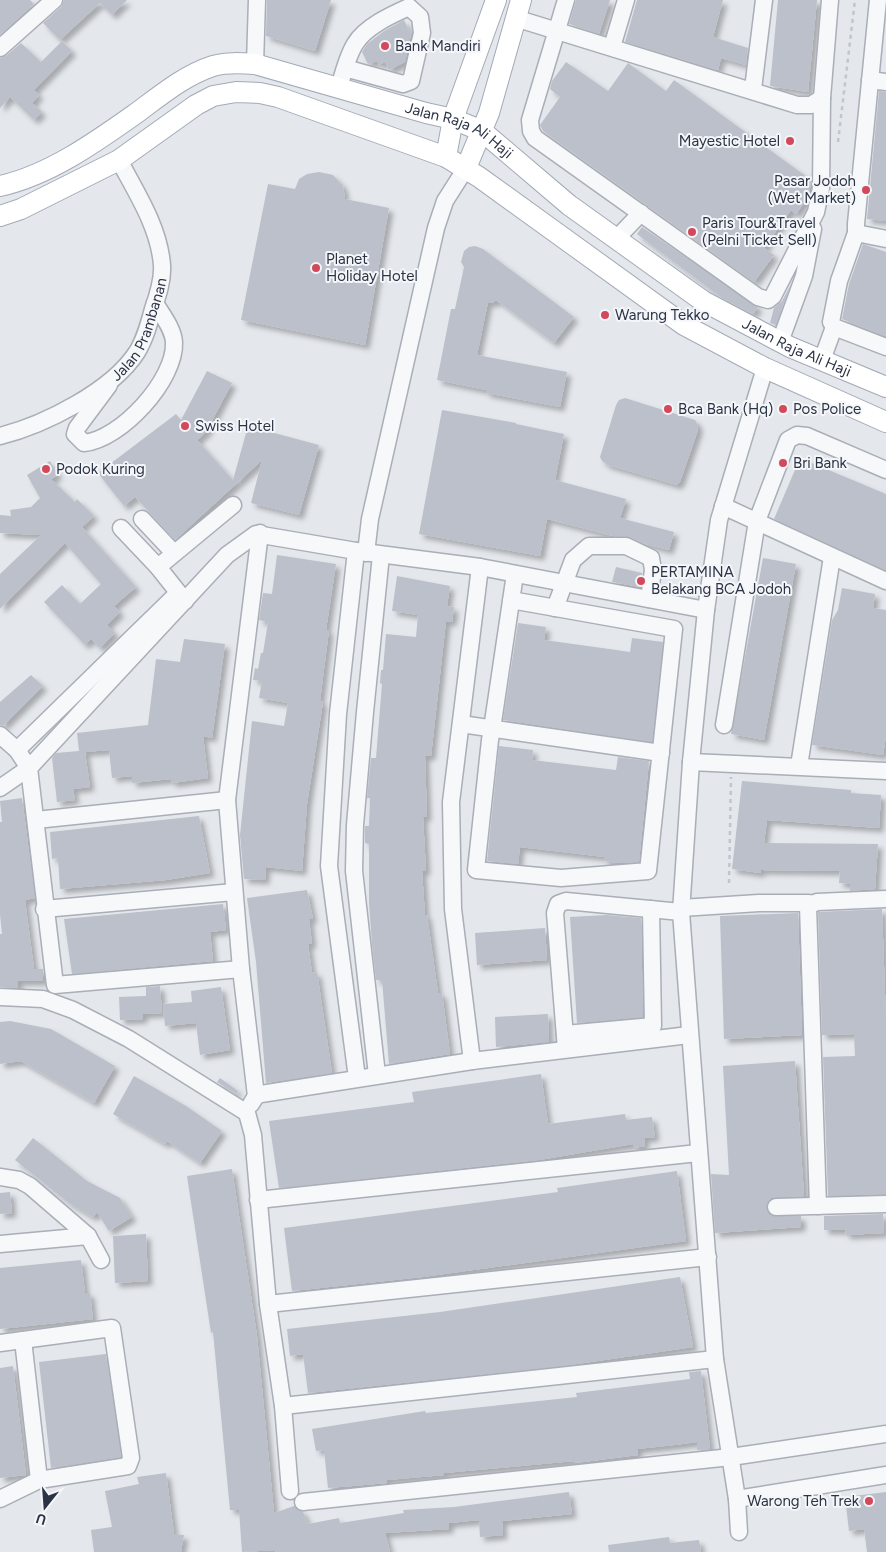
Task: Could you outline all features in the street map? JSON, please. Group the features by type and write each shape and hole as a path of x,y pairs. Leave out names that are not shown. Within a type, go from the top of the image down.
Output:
{"main road":[{"path":"446,157 453,119 496,0"},
{"path":"466,168 482,131 518,9"},
{"name":"Jalan Raja Ali Haji","path":"0,186 15,183 54,165 114,128 176,84 207,68 230,63 255,64 453,119 482,131 569,205 703,301 780,342 886,387"},
{"name":"Jalan Raja Ali Haji","path":"0,216 21,209 119,160 196,105 224,93 248,92 278,97 446,157 466,168 684,325 765,368 886,422"},
{"path":"684,325 703,301"}],"street":[{"path":"0,48 54,0"},
{"path":"255,64 257,0"},
{"path":"566,0 530,120 531,131 535,138 758,297 768,300 773,296 816,212"},
{"path":"612,47 626,0"},
{"path":"753,89 764,0"},
{"path":"780,342 804,276 821,188 822,98 830,0"},
{"path":"878,0 878,81 856,233 839,281 831,322 834,327 886,348"},
{"path":"339,88 345,68 355,43 384,18 409,7 420,17 422,33 411,81 403,84 345,68"},
{"path":"518,9 557,32 753,89 797,105 811,105 822,98"},
{"name":"Jalan Prambanan","path":"0,436 38,423 113,380 138,351 146,333 161,277 160,251 147,213 119,160"},
{"path":"377,1075 354,871 355,825 363,731 370,519 436,228 446,201 466,168"},
{"path":"617,238 641,213"},
{"path":"856,233 886,239"},
{"path":"113,380 77,428 75,434 77,440 84,443 103,439 125,423 150,398 167,368 174,342 170,329 155,303"},
{"path":"822,360 834,327"},
{"path":"739,1532 737,1499 715,1359 681,910 691,762 706,610 723,506 765,368"},
{"path":"724,725 758,521 788,440 792,436 807,436 886,470"},
{"path":"158,567 233,505"},
{"path":"723,506 886,581"},
{"path":"142,519 174,553"},
{"path":"121,528 158,567 182,597"},
{"path":"247,1113 256,1096 241,969 227,800 260,533"},
{"path":"17,750 227,555 250,536 260,533 368,553 480,567 706,610"},
{"path":"555,608 573,560 589,546 626,546 651,558 653,570 649,600"},
{"path":"357,1078 329,866 338,714 368,553"},
{"path":"799,766 832,557"},
{"path":"472,1061 452,910 451,802 480,567"},
{"path":"511,600 674,628 648,871 561,878 476,870 492,729 511,600 515,574"},
{"path":"0,788 29,768 182,597"},
{"path":"461,724 661,753"},
{"path":"0,735 17,750 29,768 44,909 55,985 241,969"},
{"path":"691,762 731,762 886,771"},
{"path":"36,820 227,800"},
{"path":"44,909 234,892"},
{"path":"565,1042 556,907 566,901 681,910 886,899"},
{"path":"809,903 818,1206"},
{"path":"256,1096 357,1078 472,1061 653,1026 651,909"},
{"path":"0,997 43,999 73,1010 129,1039 247,1113 253,1135 268,1304 282,1406 290,1491"},
{"path":"565,1042 690,1035"},
{"path":"258,1200 698,1153"},
{"path":"0,1177 19,1180 30,1186 88,1236 101,1260"},
{"path":"776,1207 886,1204"},
{"path":"0,1244 88,1236"},
{"path":"268,1304 708,1256"},
{"path":"0,1343 112,1328 131,1458 128,1466 39,1480 0,1499"},
{"path":"23,1340 39,1480"},
{"path":"282,1406 715,1359"},
{"path":"303,1502 731,1457 886,1434"},
{"path":"737,1499 880,1476"}],"path":[{"path":"729,883 731,762"}],"building":[{"path":"0,0 30,0 34,4 0,35"},
{"path":"64,0 127,0 112,15 100,3 60,40 43,23 61,7"},
{"path":"267,0 331,0 315,51 266,36"},
{"path":"576,0 610,0 599,34 569,24"},
{"path":"637,0 723,0 713,37 748,48 746,65 721,58 718,70 625,42"},
{"path":"778,0 817,0 808,92 770,86"},
{"name":"Bank Mandiri","path":"404,20 411,34 405,62 389,70 385,62 379,65 377,61 368,64 362,52 367,44 384,31"},
{"path":"62,41 72,51 34,90 39,95 32,103 42,112 34,120 10,97 0,108 0,58 7,55 21,43 41,62"},
{"path":"566,62 608,91 628,63 666,91 674,80 811,180 809,196 796,214 791,210 764,248 774,255 754,282 543,131 540,125 560,97 550,89 552,81"},
{"path":"879,91 886,92 886,221 867,219"},
{"name":"Planet Holiday Hotel","path":"319,172 333,175 343,186 345,199 389,208 365,345 241,320 268,184 295,189 299,179 307,174"},
{"path":"642,227 758,307 753,314 722,298 637,234"},
{"path":"863,244 886,252 886,336 842,319 849,284"},
{"path":"475,246 483,249 574,317 554,343 496,300 493,303 488,302 477,355 567,372 560,407 486,393 486,390 437,380 451,309 455,309 464,267 461,262 464,251 469,247"},
{"path":"791,284 776,325 770,323 774,308 782,301"},
{"path":"207,371 232,383 206,432 197,440 233,480 248,426 319,445 299,515 251,503 262,460 175,540 135,497 124,506 98,473 176,414 181,420"},
{"path":"625,398 695,420 698,425 698,430 680,482 677,485 608,465 602,461 600,457 616,405 619,400"},
{"path":"442,410 516,423 564,434 555,480 626,499 620,518 674,532 669,550 646,544 630,537 613,536 547,519 540,556 419,534"},
{"path":"800,458 886,494 886,570 774,519"},
{"path":"50,461 58,475 51,479 75,502 77,499 94,516 82,527 136,587 114,606 120,612 107,625 115,633 100,648 91,639 85,645 44,602 62,585 80,604 101,584 65,543 0,609 0,574 41,535 0,533 0,515 11,516 10,510 31,507 40,498 27,475"},
{"path":"277,555 336,564 326,630 329,630 320,701 323,702 307,804 302,871 266,867 265,880 244,879 240,835 252,721 284,726 288,703 259,698 262,681 253,680 255,668 258,669 261,653 263,653 268,622 259,620 263,593 272,594"},
{"path":"763,558 796,564 764,740 731,734"},
{"path":"616,567 642,573 641,587 612,582"},
{"path":"397,576 450,586 447,606 454,607 452,622 446,621 431,756 425,756 427,817 423,817 426,871 422,871 425,915 427,915 438,993 442,993 450,1054 389,1064 382,980 376,980 372,944 369,903 369,844 365,843 365,826 369,826 370,798 367,798 371,758 376,758 382,684 380,683 381,670 383,670 386,634 416,637 418,615 392,611"},
{"path":"842,588 875,594 873,608 886,610 886,736 883,755 812,745 832,620 838,610"},
{"path":"518,623 546,627 544,640 630,652 632,638 663,642 652,742 503,720"},
{"path":"184,639 225,644 212,738 203,736 208,778 172,783 171,779 132,783 132,776 112,778 109,750 85,752 90,787 73,789 75,800 57,802 52,758 56,753 79,751 77,733 148,725 156,659 180,662"},
{"path":"31,675 43,686 3,726 0,725 0,702"},
{"path":"499,746 533,750 532,760 616,770 618,757 649,761 639,862 620,863 604,861 605,857 520,847 518,864 487,861"},
{"path":"742,781 851,790 851,793 881,795 879,828 767,820 764,843 878,844 875,889 850,891 850,884 839,883 840,871 761,870 760,873 732,869"},
{"path":"22,798 35,898 25,900 34,969 43,969 43,981 18,981 18,988 0,987 0,934 2,934 0,914 0,822 2,822 0,801"},
{"path":"199,816 210,873 166,880 60,889 58,858 52,859 50,832"},
{"path":"307,890 313,919 309,919 312,944 308,944 312,973 317,972 332,1073 266,1083 256,962 247,898"},
{"path":"223,904 226,930 210,932 213,961 72,974 64,919"},
{"path":"882,909 886,1022 886,1194 828,1196 823,1057 855,1056 854,1034 822,1035 818,912"},
{"path":"798,913 802,1035 724,1039 720,916"},
{"path":"607,915 641,918 643,1017 577,1023 570,917"},
{"path":"545,928 547,960 477,965 475,933"},
{"path":"160,986 162,1013 143,1014 143,1019 120,1020 119,997 146,996 146,987"},
{"path":"221,987 230,1050 200,1055 196,1023 165,1026 163,1004 192,1002 191,991"},
{"path":"548,1014 549,1042 496,1047 495,1017"},
{"path":"10,1021 51,1029 115,1066 94,1103 21,1061 0,1064 0,1022"},
{"path":"795,1061 804,1196 771,1198 766,1208 772,1216 801,1216 801,1227 715,1233 711,1174 729,1175 723,1066"},
{"path":"541,1074 548,1124 625,1114 626,1120 652,1117 655,1137 644,1138 645,1146 633,1148 633,1144 539,1160 279,1188 269,1121 414,1102 412,1092"},
{"path":"134,1076 186,1106 222,1131 200,1163 167,1141 165,1144 113,1114"},
{"path":"220,1078 238,1091 236,1094 217,1082"},
{"path":"33,1138 87,1181 120,1198 132,1217 109,1231 97,1212 93,1217 69,1203 15,1160"},
{"path":"232,1169 257,1336 274,1513 294,1506 303,1512 308,1524 339,1518 340,1523 404,1513 403,1510 454,1507 569,1492 572,1514 502,1521 503,1535 480,1537 479,1520 449,1523 449,1529 385,1533 390,1552 276,1552 275,1550 242,1552 239,1510 230,1510 213,1332 211,1333 187,1176"},
{"path":"677,1171 686,1241 422,1277 292,1291 284,1228 558,1192 557,1188"},
{"path":"10,1192 12,1213 0,1214 0,1193"},
{"path":"883,1214 884,1233 846,1235 845,1230 824,1230 824,1216"},
{"path":"146,1234 148,1281 115,1283 113,1236"},
{"path":"81,1260 85,1293 90,1293 93,1319 0,1329 0,1268"},
{"path":"680,1277 693,1347 563,1366 308,1393 303,1354 290,1356 287,1329 440,1312"},
{"path":"106,1354 121,1457 51,1468 39,1362"},
{"path":"13,1366 26,1475 0,1478 0,1368"},
{"path":"701,1371 710,1449 697,1450 697,1442 637,1449 638,1455 575,1463 574,1461 444,1473 444,1475 387,1480 387,1483 328,1488 324,1450 316,1451 312,1429 425,1411 426,1413 577,1397 576,1393 690,1379 689,1372"},
{"path":"166,1473 174,1534 184,1535 181,1552 94,1552 91,1530 112,1527 105,1491 139,1484 137,1477"},
{"path":"886,1492 886,1552 867,1552 864,1529 849,1531 845,1497"},
{"path":"669,1537 670,1543 699,1540 701,1552 609,1552 608,1545"}],"place":[{"name":"Bank Mandiri","path":"385,46"},
{"name":"Mayestic Hotel","path":"790,141"},
{"name":"Pasar Jodoh (Wet Market)","path":"866,190"},
{"name":"Paris Tour&Travel (Pelni Ticket Sell)","path":"692,232"},
{"name":"Planet Holiday Hotel","path":"316,268"},
{"name":"Warung Tekko","path":"605,315"},
{"name":"Bca Bank (Hq)","path":"668,409"},
{"name":"Pos Police","path":"783,409"},
{"name":"Swiss Hotel","path":"185,426"},
{"name":"Bri Bank","path":"783,463"},
{"name":"Podok Kuring","path":"46,469"},
{"name":"PERTAMINA Belakang BCA Jodoh","path":"641,581"},
{"name":"Warong Teh Trek","path":"869,1501"}]}
